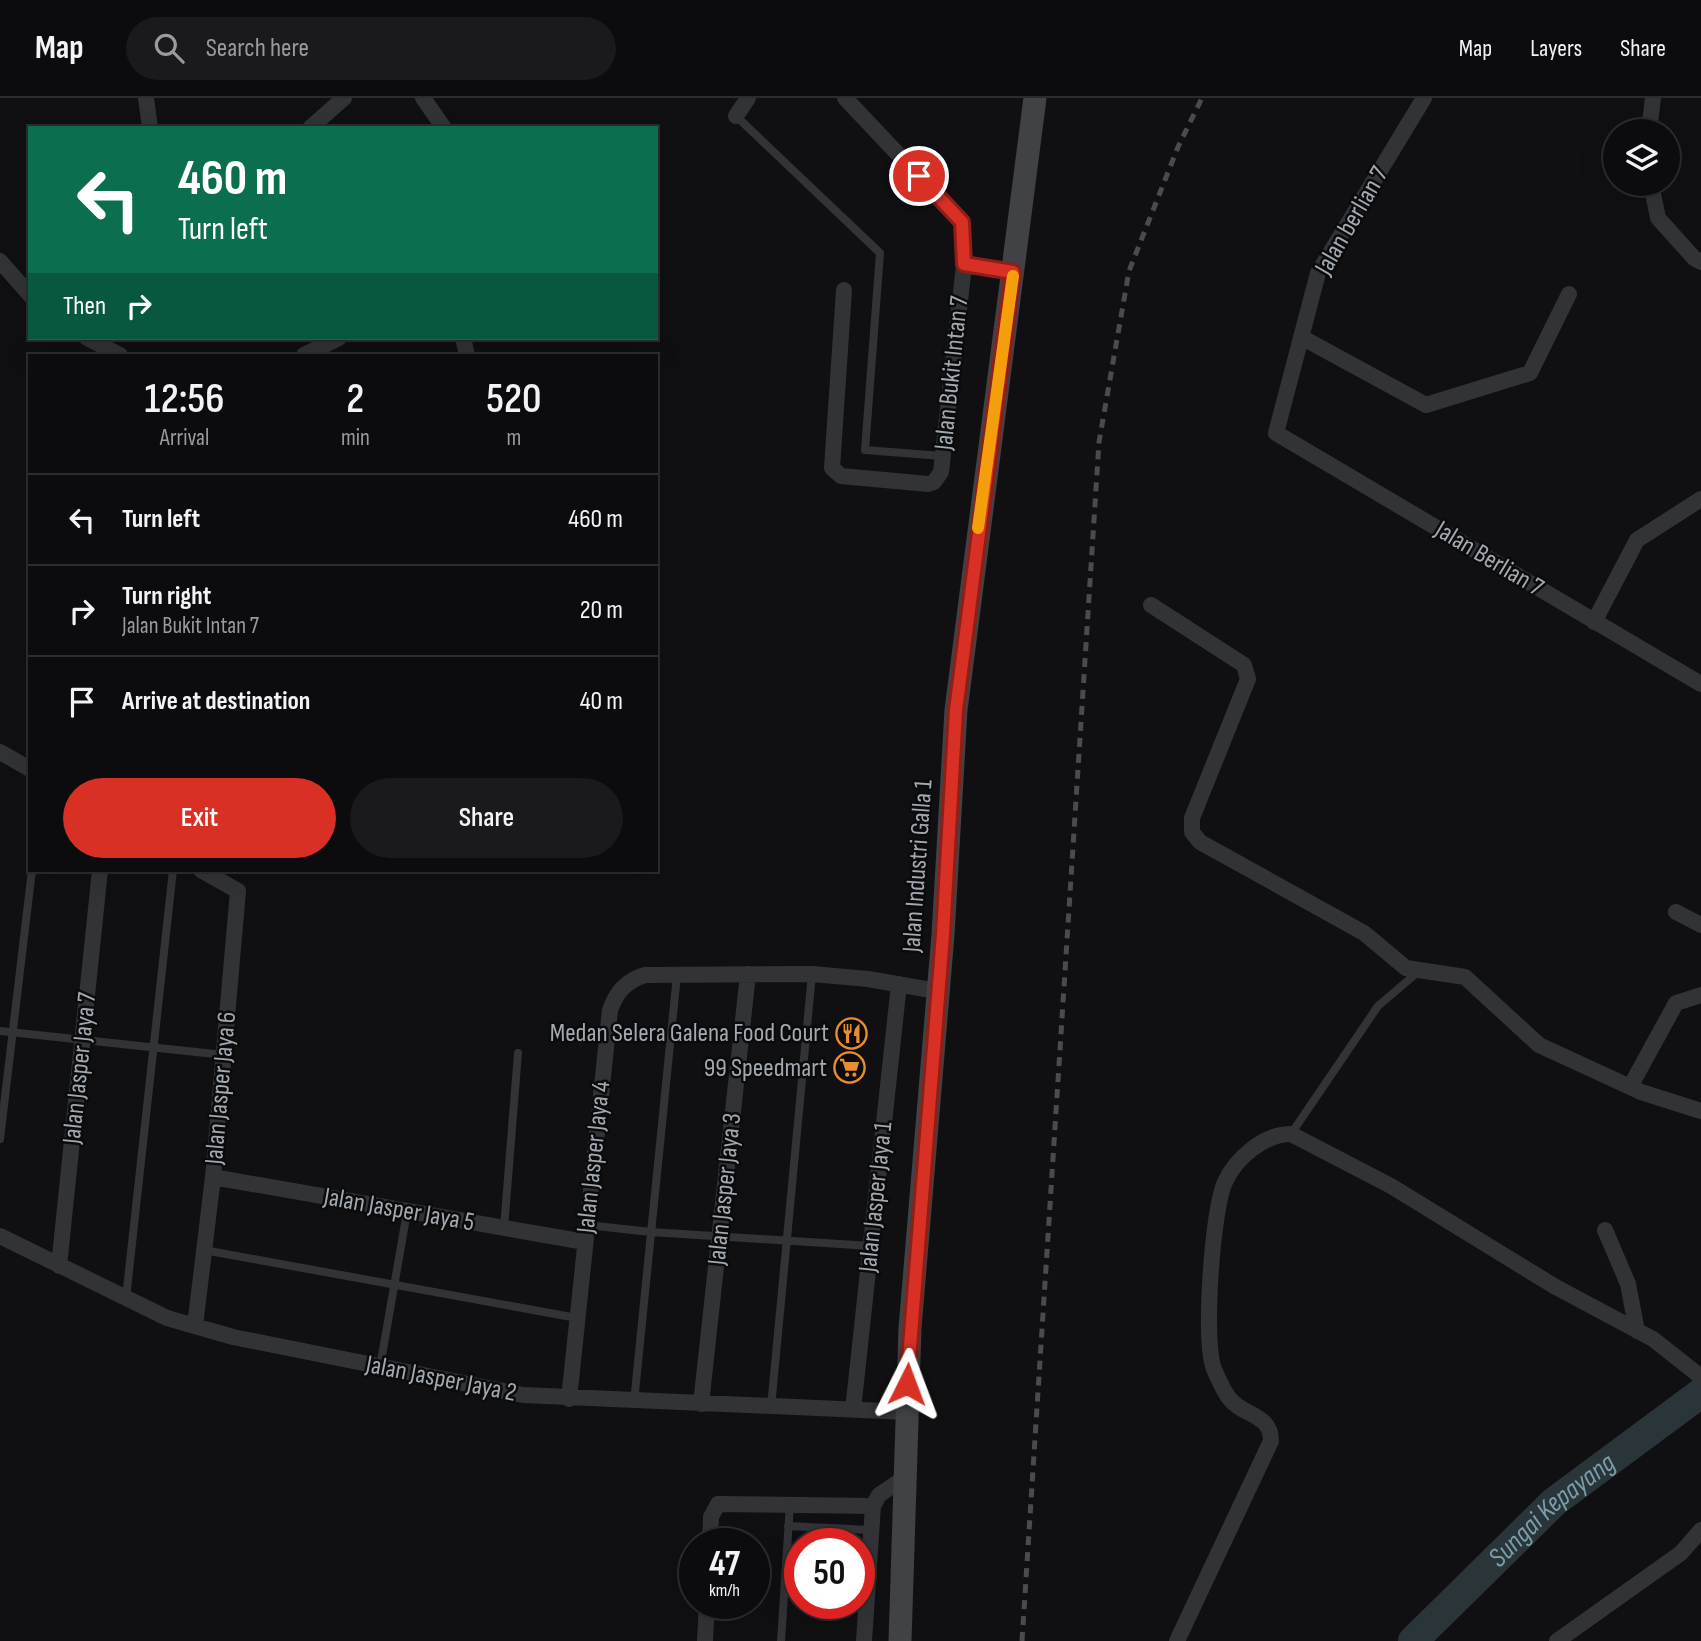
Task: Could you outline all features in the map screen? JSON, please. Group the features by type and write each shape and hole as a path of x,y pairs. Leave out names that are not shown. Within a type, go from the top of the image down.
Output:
{"main road":[{"name":"Jalan Industri Galla 1","path":"900,1641 906,1412 956,710 1035,98"}],"street":[{"path":"146,98 150,126"},
{"path":"312,126 344,98"},
{"path":"423,98 443,126"},
{"path":"736,116 748,98"},
{"name":"Jalan Bukit Intan 7","path":"844,290 832,468 841,476 928,484 934,482 941,472 964,264 962,222 845,98"},
{"name":"Jalan berlian 7","path":"1276,433 1318,273 1424,98"},
{"path":"1650,119 1653,98"},
{"path":"1653,196 1658,218 1694,258 1701,262"},
{"path":"0,261 28,293"},
{"path":"964,264 1013,272"},
{"path":"1301,337 1426,405 1530,373 1569,294"},
{"path":"91,340 118,354"},
{"path":"306,354 335,340"},
{"name":"Jalan Berlian 7","path":"1276,433 1701,684"},
{"path":"1594,622 1637,540 1701,499"},
{"path":"1150,605 1244,665 1248,672 1248,680 1192,818 1192,832 1200,842 1364,933 1406,968 1418,972 1465,977 1539,1045 1630,1087 1701,1111"},
{"path":"0,752 28,768"},
{"name":"Jalan Jasper Jaya 7","path":"59,1266 100,872"},
{"name":"Jalan Jasper Jaya 6","path":"195,1326 213,1177 238,891 205,872"},
{"path":"1675,912 1701,925"},
{"name":"Jalan Jasper Jaya 4","path":"569,1399 610,1010 616,994 635,978 748,974 813,974 937,991"},
{"name":"Jalan Jasper Jaya 3","path":"701,1404 748,974"},
{"name":"Jalan Jasper Jaya 1","path":"853,1410 899,984"},
{"path":"1630,1087 1676,1003 1701,995"},
{"path":"1177,1641 1271,1441 1271,1430 1266,1422 1230,1399 1213,1367 1209,1294 1214,1235 1225,1182 1251,1148 1282,1134 1291,1134 1391,1186 1554,1286 1637,1331 1697,1373"},
{"name":"Jalan Jasper Jaya 5","path":"213,1177 585,1242"},
{"path":"1605,1230 1628,1284 1637,1331"},
{"name":"Jalan Jasper Jaya 2","path":"0,1237 167,1318 233,1337 523,1395 906,1412"},
{"path":"870,1528 873,1506 879,1495 904,1478"},
{"path":"711,1528 711,1517 718,1504 873,1506"},
{"path":"1557,1641 1681,1553 1701,1531"},
{"path":"705,1641 706,1619"},
{"path":"864,1641 865,1619"}],"lane":[{"path":"736,116 880,253 864,450 942,456"},
{"path":"0,1139 32,872"},
{"path":"126,1298 173,872"},
{"path":"1291,1134 1378,1006 1418,972"},
{"path":"771,1407 813,974"},
{"path":"634,1402 677,975"},
{"path":"0,1031 223,1055"},
{"path":"504,1228 518,1053"},
{"path":"380,1367 407,1212"},
{"path":"587,1224 651,1232 870,1246"},
{"path":"204,1250 577,1318"},
{"path":"780,1641 790,1504"},
{"path":"788,1526 829,1528"}],"waterway":[{"name":"Sungai Kepayang","path":"1413,1641 1554,1502 1701,1393"}],"railway":[{"path":"1022,1641 1099,442 1129,271 1178,147 1202,98"}],"slow traffic":[{"path":"978,528 1013,276"}],"place":[{"name":"Medan Selera Galena Food Court","path":"852,1033"},
{"name":"99 Speedmart","path":"850,1068"}],"route":[{"path":"907,1384 943,935 956,710 1013,272 964,264 962,222 919,176"}]}
